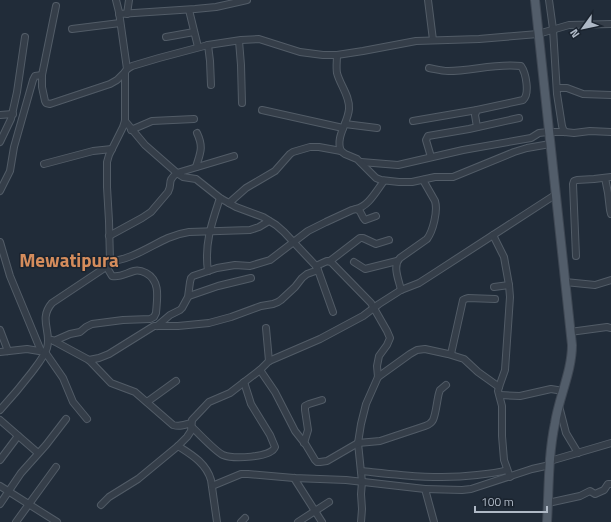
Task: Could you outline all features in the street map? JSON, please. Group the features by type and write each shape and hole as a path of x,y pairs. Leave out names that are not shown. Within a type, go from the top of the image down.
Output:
{"main road":[{"path":"534,0 572,345 571,358 555,422 550,463 547,522"}],"street":[{"path":"0,410 27,378 47,348 48,338 45,316 52,303 98,273 110,260 107,162 125,121 126,71 116,0"},
{"path":"127,14 129,0"},
{"path":"119,14 189,10 216,7 248,0"},
{"path":"428,0 433,40"},
{"path":"549,0 553,29 557,88 562,126 565,132"},
{"path":"56,6 42,75 42,87 45,101 48,104 110,84 117,80 132,66 208,45 259,38 300,52 337,55 416,41 479,39 538,34 563,26 576,24 611,24"},
{"path":"189,10 198,47"},
{"path":"72,29 120,23"},
{"path":"166,37 194,32"},
{"path":"0,142 11,119 25,37"},
{"path":"239,41 242,103"},
{"path":"208,45 211,85"},
{"path":"337,55 337,74 348,103 349,110 339,143 341,151"},
{"path":"413,122 478,110 523,100 526,98 527,92 525,73 521,66 495,66 447,71 429,68"},
{"path":"0,191 10,171 14,147 33,80 35,76 42,75"},
{"path":"557,88 567,88 583,94 611,95"},
{"path":"262,110 344,126 377,128"},
{"path":"477,127 475,115 478,110"},
{"path":"0,114 12,114"},
{"path":"431,157 426,140 428,136 519,118"},
{"path":"131,130 152,121 194,119"},
{"path":"125,121 144,145 177,173 183,177 196,179 220,198 236,207 269,220 284,232 317,268 333,312"},
{"path":"361,162 398,165 463,150 531,138 539,133 574,133 590,131 611,132"},
{"path":"196,167 201,147 197,133"},
{"path":"229,203 246,188 275,170 293,152 315,146 341,151 357,159 376,178 384,181 412,182 435,177 453,177 514,152 550,144"},
{"path":"44,164 93,151 112,149"},
{"path":"109,236 151,212 168,192 172,177 177,173 234,156"},
{"path":"576,256 572,184 574,181 608,177 608,193 611,214"},
{"path":"354,262 365,269 397,261 427,239 433,225 436,205 423,180"},
{"path":"157,326 170,315 180,310 189,296 191,278 208,271 235,265 250,266 270,260 293,242 316,227 365,205 384,181"},
{"path":"101,505 109,497 138,479 178,446 190,434 192,420 209,402 230,393 260,370 269,361 320,339 363,316 401,290 419,283 429,277 555,195"},
{"path":"208,271 207,258 210,231 220,198"},
{"path":"356,209 359,210 365,220 376,216"},
{"path":"110,260 116,261 125,258 175,235 189,232 250,230 259,227 269,220"},
{"path":"493,235 504,257 510,298 505,370 498,391 502,406 503,454 510,477"},
{"path":"88,360 109,354 151,327 209,323 261,306 272,304 281,300 302,278 325,261 330,261 360,238 376,244 389,240"},
{"path":"0,242 10,276 43,352 63,378 73,402 87,419"},
{"path":"330,261 371,303 390,338 379,356 378,377 369,396 363,414 358,443 362,482 361,522"},
{"path":"397,261 396,266 401,290"},
{"path":"54,341 70,334 80,332 92,324 123,320 150,319 154,316 156,313 156,287 152,277 138,270 114,277 106,266"},
{"path":"189,296 218,286 251,278"},
{"path":"565,282 595,285 611,280"},
{"path":"494,287 509,285"},
{"path":"451,354 463,300 465,298 496,299"},
{"path":"266,328 269,361"},
{"path":"570,332 611,328"},
{"path":"0,330 8,351"},
{"path":"48,338 88,360 111,383 132,390 173,425 181,426 191,424"},
{"path":"0,352 28,349 43,352"},
{"path":"378,377 410,354 417,350 425,349 451,354 464,359 478,372 499,387"},
{"path":"260,370 275,392 295,431 317,462 331,459 358,443 380,441 430,424 433,421 440,390 446,385"},
{"path":"147,402 176,381"},
{"path":"191,424 217,451 224,456 249,457 265,455 274,450 275,447 272,438 251,404 244,382"},
{"path":"500,395 520,396 551,389 563,391"},
{"path":"304,443 308,430 305,406 322,400"},
{"path":"559,405 566,433 578,453"},
{"path":"0,504 21,473 46,445 66,419"},
{"path":"0,420 38,453"},
{"path":"0,460 18,436"},
{"path":"212,486 241,474 256,474 294,478 346,480 425,489 462,490 471,489 510,477 611,443"},
{"path":"178,446 199,460 210,475 217,522"},
{"path":"16,522 56,467"},
{"path":"361,471 414,477 450,477 491,474 507,470"},
{"path":"294,478 322,522"},
{"path":"548,503 580,496 590,490 595,494 604,490 608,484 611,484"},
{"path":"0,486 57,522"},
{"path":"425,489 434,522"},
{"path":"298,522 329,502"}],"district":[{"name":"Mewatipura","path":"69,260"}]}
